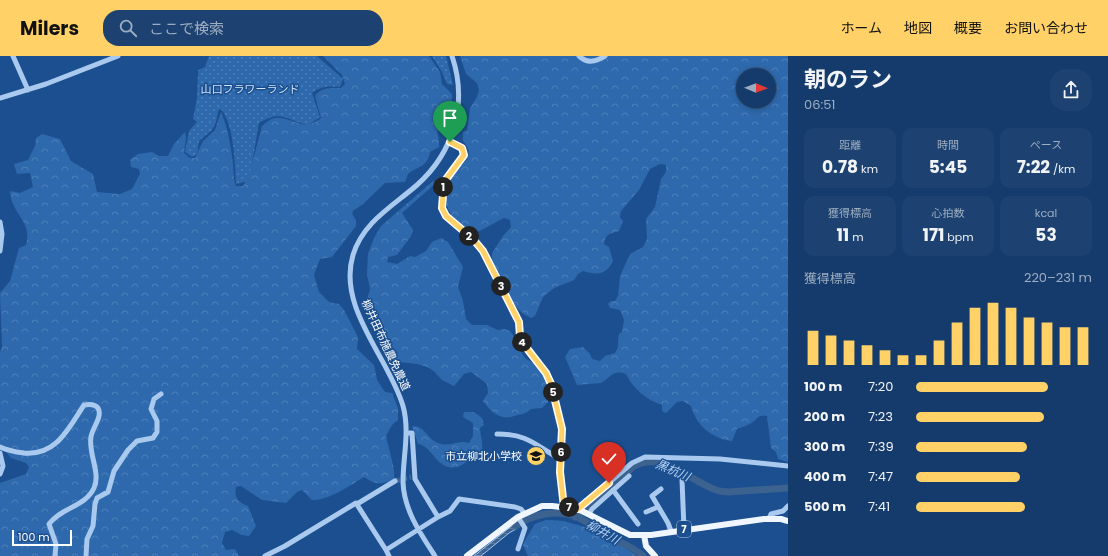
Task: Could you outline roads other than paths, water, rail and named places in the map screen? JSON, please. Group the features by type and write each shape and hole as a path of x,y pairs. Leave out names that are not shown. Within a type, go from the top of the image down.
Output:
{"main road":[{"name":"7","path":"466,556 524,513 542,506 578,509 630,535 644,535 769,518 788,521"},
{"path":"644,535 646,546 655,556"}],"street":[{"path":"12,56 28,90"},
{"path":"0,98 28,90 118,56"},
{"name":"柳井田布施農免農道","path":"435,556 419,530 409,509 404,492 406,419 399,395 353,300 350,284 351,264 356,247 366,228 431,171 450,142 456,121 459,98 458,79 452,56"},
{"path":"579,56 587,61 594,62 605,56"},
{"path":"450,142 462,148 464,155 444,182 442,208 446,216 473,239 483,251 519,322 520,337 522,342 549,377 562,429 560,472 564,507"},
{"path":"0,222 2,234 0,251"},
{"path":"86,556 87,539 93,526 97,498 108,492 114,471 128,450 137,441 153,438 157,432 157,421 151,410 154,399 161,394"},
{"path":"0,447 11,452 43,452 54,446 84,405 90,404 96,406 99,410 99,418 90,439 95,474 94,488 83,502 64,510 49,524 56,544 55,556"},
{"path":"406,433 412,433 413,437 412,476 438,518"},
{"path":"497,434 513,434 524,437 560,459"},
{"path":"0,453 3,460 0,474"},
{"path":"578,509 632,463 645,457 720,459 788,466"},
{"path":"588,513 629,476"},
{"path":"682,480 684,529"},
{"path":"265,556 285,546 356,502 357,504 395,481"},
{"path":"661,489 652,496 671,531"},
{"path":"613,490 638,524"},
{"path":"386,550 450,511 458,499 515,507 521,509 524,513"},
{"path":"357,504 389,556"},
{"path":"646,512 658,506"},
{"path":"769,518 771,514 783,511 788,506"},
{"path":"518,518 524,526 525,532 518,549"}],"waterway":[{"name":"黒杭川","path":"575,517 634,466 645,462 656,462 667,465 719,491 728,492 788,488"},
{"name":"柳井川","path":"516,526 530,518 537,516 562,513 581,519 605,535 631,547 643,556"}],"tunnel":[{"path":"395,481 411,477"}],"place":[{"name":"市立柳北小学校","path":"536,456"}],"park label":[{"name":"山口フラワーランド","path":"250,89"}]}
